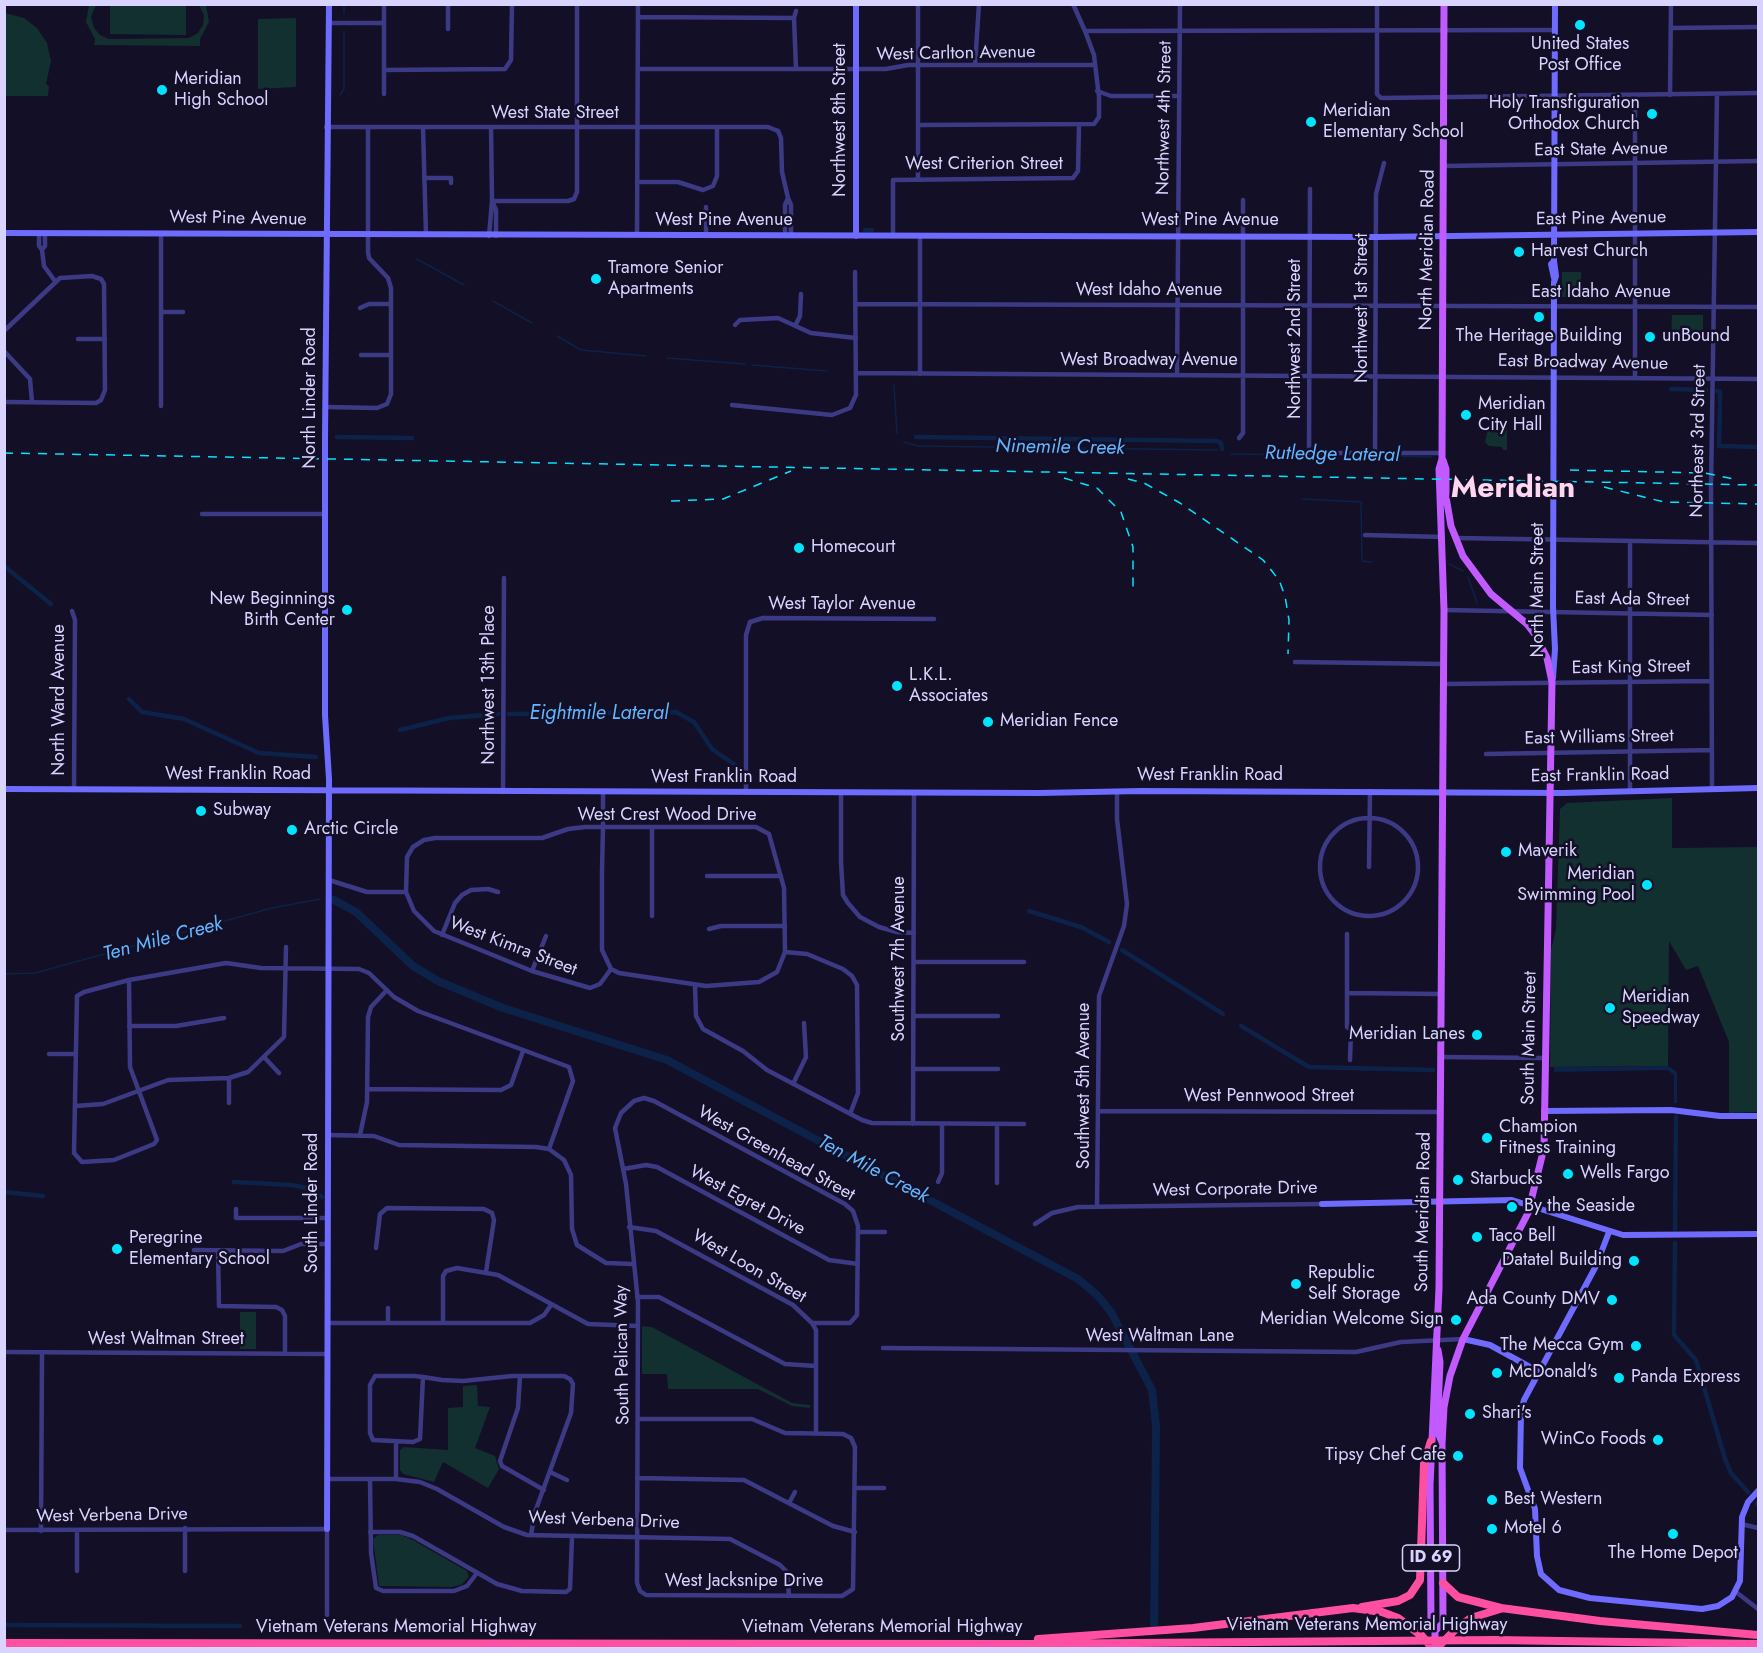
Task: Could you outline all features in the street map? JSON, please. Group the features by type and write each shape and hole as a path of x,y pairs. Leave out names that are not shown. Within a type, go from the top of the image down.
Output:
{"highway":[{"path":"1013,1644 1035,1639 1193,1628 1398,1601 1417,1588 1422,1572 1424,1464 1431,1441"},
{"path":"1443,1583 1458,1597 1501,1608 1600,1621 1758,1635"},
{"path":"1353,1608 1382,1612 1410,1626 1435,1648 1458,1627 1472,1618 1501,1608"},
{"name":"Vietnam Veterans Memorial Highway","path":"4,1643 1013,1644 1495,1640 1758,1644"}],"main road":[{"name":"North Meridian Road","path":"1443,792 1444,610 1439,469 1442,456 1443,376 1444,4"},
{"name":"North Meridian Road","path":"1442,456 1446,469 1448,508 1456,538 1475,575 1491,594 1536,636 1547,658 1552,682"},
{"name":"North Main Street","path":"1551,792 1552,682"},
{"name":"South Meridian Road","path":"1435,1648 1435,1631 1431,1625 1431,1441 1439,1202 1443,792"},
{"name":"South Main Street","path":"1444,1407 1450,1376 1463,1339 1518,1236 1531,1204 1544,1148 1551,792"},
{"path":"1436,1339 1440,1362 1437,1430 1442,1444"},
{"name":"South Meridian Road","path":"1435,1631 1443,1623 1442,1444 1444,1407"}],"street":[{"name":"North Linder Road","path":"329,4 326,127 325,514 325,715 329,791"},
{"path":"384,4 384,94"},
{"path":"448,4 448,29"},
{"path":"384,70 501,70 508,67 511,60 512,4"},
{"path":"492,201 568,201 574,198 577,192 577,4"},
{"path":"637,235 638,4"},
{"name":"Northwest 8th Street","path":"856,4 856,236"},
{"path":"918,4 918,179"},
{"path":"975,66 976,18 979,4"},
{"path":"918,125 1079,126 1097,123 1095,65 1085,31 1073,4"},
{"name":"Northwest 4th Street","path":"1177,375 1180,4"},
{"path":"1377,4 1379,97 1758,93"},
{"name":"North Main Street","path":"1552,682 1555,612 1554,278 1551,264 1554,261 1555,4"},
{"path":"1670,95 1671,4"},
{"path":"796,10 794,18 796,69"},
{"path":"638,17 794,18"},
{"path":"329,23 384,23"},
{"path":"1671,28 1758,27"},
{"path":"1085,31 1555,30"},
{"name":"West Carlton Avenue","path":"638,69 856,69 918,66 1095,65"},
{"path":"1097,91 1111,96 1179,96"},
{"name":"Northeast 3rd Street","path":"1712,789 1711,542 1717,94"},
{"path":"1635,95 1635,377"},
{"name":"West Criterion Street","path":"893,236 893,180 1055,179 1076,176 1079,126"},
{"name":"West State Street","path":"326,127 768,127 780,130 782,172 788,198 785,205 788,236"},
{"path":"326,407 377,408 387,404 391,394 391,304 388,278 367,260 368,127"},
{"path":"423,127 426,235"},
{"path":"491,127 493,236"},
{"path":"637,182 684,183 703,190 713,186 717,176 717,127"},
{"name":"East State Avenue","path":"1444,166 1758,161"},
{"name":"Northwest 1st Street","path":"1375,454 1376,194 1384,163"},
{"path":"424,178 451,178 451,183"},
{"name":"Northwest 2nd Street","path":"1310,189 1309,453 1375,454"},
{"path":"1239,438 1244,433 1243,200"},
{"path":"706,207 706,236"},
{"name":"East Pine Avenue","path":"1443,237 1758,232"},
{"name":"West Pine Avenue","path":"4,233 1443,237"},
{"path":"42,233 39,246 42,250 44,266 55,281"},
{"path":"161,406 162,234"},
{"path":"920,236 920,374"},
{"path":"732,405 832,415 850,408 856,395 855,272"},
{"path":"4,331 55,281 71,276 92,276 101,279 105,289 105,390 101,400 96,403 4,402"},
{"path":"795,326 800,316 801,294"},
{"path":"360,308 369,304 391,304"},
{"name":"West Idaho Avenue","path":"856,304 1442,306"},
{"name":"East Idaho Avenue","path":"1442,306 1758,307"},
{"path":"161,312 183,312"},
{"path":"735,324 740,320 777,318 811,333 856,338"},
{"path":"78,339 105,339"},
{"path":"4,351 30,380 32,402"},
{"path":"361,355 391,355"},
{"name":"West Broadway Avenue","path":"856,373 1443,376"},
{"name":"East Broadway Avenue","path":"1443,376 1758,379"},
{"path":"1375,454 1442,456"},
{"path":"202,514 325,514"},
{"path":"1365,536 1443,537"},
{"path":"1456,538 1758,543"},
{"path":"1630,541 1630,791"},
{"name":"Northwest 13th Place","path":"503,792 504,578"},
{"name":"East Ada Street","path":"1444,610 1712,615"},
{"name":"North Ward Avenue","path":"72,611 75,620 74,789"},
{"name":"West Taylor Avenue","path":"746,793 746,635 750,622 763,618 933,619"},
{"path":"1295,662 1443,664"},
{"name":"East King Street","path":"1443,684 1712,681"},
{"name":"East Williams Street","path":"1486,754 1712,750"},
{"name":"East Franklin Road","path":"1443,792 1758,788"},
{"name":"West Franklin Road","path":"4,789 746,793 1443,792"},
{"name":"South Linder Road","path":"327,1615 329,791"},
{"path":"1369,867 1370,791"},
{"path":"603,792 602,950 611,969 619,973 695,985 764,981 780,968 784,952 784,895 781,876 707,876"},
{"name":"Southwest 5th Avenue","path":"1097,1206 1099,996 1124,926 1127,904 1117,819 1117,792"},
{"path":"841,793 843,895 860,917 897,933 914,933"},
{"name":"Southwest 7th Avenue","path":"913,1124 914,793"},
{"path":"1370,818 1386,821 1404,832 1415,851 1418,872 1415,883 1404,901 1386,913 1364,915 1353,913 1335,902 1323,883 1320,861 1327,840 1334,832 1353,820 1370,818"},
{"name":"West Crest Wood Drive","path":"406,892 407,858 413,847 423,840 542,838 568,829 603,827 756,827 769,834 781,876"},
{"path":"652,827 652,916"},
{"path":"329,880 357,891 406,892"},
{"path":"442,936 455,903 462,895 471,890 498,892"},
{"name":"West Kimra Street","path":"406,892 414,911 442,936 532,971 590,988 600,984 611,969"},
{"path":"709,929 721,926 784,926"},
{"path":"1347,934 1350,1060"},
{"path":"532,971 546,936"},
{"path":"75,1106 103,1104 138,1090 179,1078 241,1076 284,1037 286,947"},
{"path":"784,952 807,954 843,969 852,976 857,985 858,1093 850,1114"},
{"path":"914,962 1024,962"},
{"path":"129,980 130,1067 157,1135 154,1144 114,1160 78,1160 74,1153 75,1001 84,992 129,980 215,963 364,970 387,990 418,1011 564,1064 572,1071 573,1082 549,1149"},
{"path":"695,985 696,1016 703,1029 738,1048 767,1070 850,1114 872,1123 1024,1124"},
{"path":"360,1135 367,1089 368,1017 371,1007 387,990"},
{"path":"1347,993 1441,994"},
{"path":"914,1016 998,1016"},
{"path":"129,1026 176,1026 224,1018"},
{"path":"793,1084 806,1057 804,1023"},
{"path":"367,1089 501,1090 511,1085 523,1051"},
{"path":"49,1054 75,1054"},
{"path":"264,1057 279,1072"},
{"path":"1440,1058 1545,1058"},
{"path":"914,1070 998,1070"},
{"path":"229,1078 229,1103"},
{"name":"South Pelican Way","path":"640,1591 637,1583 637,1297 616,1123 629,1104 644,1098"},
{"name":"West Greenhead Street","path":"644,1098 654,1101 845,1204 856,1216 858,1232"},
{"path":"1544,1111 1671,1110 1720,1116 1758,1116"},
{"name":"West Pennwood Street","path":"1098,1111 1440,1112"},
{"path":"938,1182 942,1173 942,1124"},
{"path":"997,1124 997,1183"},
{"path":"328,1135 374,1136 399,1145 549,1149 564,1160 571,1174 572,1230 577,1245 606,1263 633,1264"},
{"name":"West Egret Drive","path":"623,1169 646,1165 657,1167 829,1260 858,1264"},
{"name":"West Corporate Drive","path":"1035,1224 1061,1210 1097,1206 1512,1200 1531,1204 1609,1232 1635,1236 1758,1234"},
{"path":"376,1248 381,1211 393,1207 484,1209 492,1213 494,1220 486,1272"},
{"path":"236,1209 236,1218 328,1218"},
{"name":"West Loon Street","path":"629,1227 656,1231 793,1305 812,1323 850,1323 855,1320 858,1310 858,1264"},
{"path":"858,1264 858,1232 885,1232"},
{"path":"1609,1232 1596,1266 1522,1407 1519,1456 1521,1473 1535,1509 1537,1562 1545,1579 1559,1590 1590,1598 1702,1609 1718,1606 1736,1592 1742,1574 1741,1524 1748,1502 1758,1491"},
{"path":"194,1250 283,1251 301,1244 328,1244"},
{"path":"218,1250 217,1301 219,1306 276,1307 282,1310 285,1316 285,1354"},
{"path":"443,1323 442,1281 446,1271 457,1268 498,1275 588,1324 638,1326"},
{"path":"637,1297 654,1296 667,1301 784,1364 816,1365"},
{"path":"327,1323 530,1323 544,1315 551,1305"},
{"path":"388,1308 388,1323"},
{"path":"812,1323 816,1330 816,1434"},
{"path":"1463,1339 1490,1346 1539,1372"},
{"name":"West Waltman Lane","path":"883,1348 1356,1352 1401,1342 1463,1339"},
{"name":"West Waltman Street","path":"4,1352 327,1354"},
{"path":"41,1531 42,1353"},
{"path":"423,1377 420,1439 413,1442 372,1440 369,1433 372,1378 378,1375 423,1377 463,1381 520,1376 570,1378 573,1384 571,1413 531,1535"},
{"path":"520,1376 518,1408 500,1461 502,1466 544,1490"},
{"path":"637,1478 736,1478 833,1526 855,1532 855,1447 851,1438 843,1434 784,1433 752,1419 638,1419"},
{"path":"396,1442 396,1479"},
{"path":"550,1472 567,1480"},
{"name":"West Verbena Drive","path":"327,1479 396,1479 431,1486 504,1527 531,1535 730,1539 780,1565 787,1572 789,1596"},
{"path":"370,1479 370,1532 373,1582 376,1588 383,1591 454,1591 467,1586 477,1573"},
{"path":"855,1488 884,1488"},
{"path":"789,1503 795,1492"},
{"path":"1741,1524 1758,1528"},
{"path":"184,1528 185,1570"},
{"name":"West Verbena Drive","path":"4,1530 327,1529"},
{"path":"76,1571 78,1530"},
{"path":"370,1532 400,1532 413,1536 477,1573 516,1590 566,1592 570,1588 572,1537"},
{"name":"West Jacksnipe Drive","path":"640,1591 646,1595 849,1594 855,1584 855,1532"},
{"path":"1736,1592 1758,1609"}],"green space":[{"path":"89,5 96,5 91,17 94,28 100,35 109,39 189,38 198,33 203,25 204,15 199,5 206,5 209,22 200,39 200,46 94,45 95,39 86,22"},
{"path":"110,5 186,5 186,35 110,34"},
{"path":"5,13 24,18 37,28 47,43 51,61 46,84 49,86 48,96 5,96"},
{"path":"296,18 296,87 258,89 258,19"},
{"path":"1562,272 1581,272 1581,297 1562,297"},
{"path":"1672,315 1703,315 1703,340 1671,340"},
{"path":"1498,421 1507,425 1507,450 1503,450 1502,447 1489,446 1485,442 1488,428"},
{"path":"1672,798 1672,848 1758,847 1758,1112 1729,1113 1729,1042 1698,966 1686,970 1669,941 1668,1066 1550,1067 1551,950 1556,929 1560,809 1567,803"},
{"path":"240,1312 256,1312 256,1349 240,1349"},
{"path":"642,1326 652,1327 792,1403 810,1405 810,1408 792,1406 758,1389 668,1389 667,1374 642,1374"},
{"path":"477,1385 478,1406 490,1407 475,1448 495,1456 499,1469 488,1488 443,1462 434,1482 403,1474 400,1470 400,1450 404,1447 448,1450 448,1408 463,1407 463,1386"},
{"path":"378,1535 401,1535 413,1540 467,1571 469,1577 461,1585 452,1587 379,1586 373,1539"}],"water":[{"path":"1668,1066 1677,1072 1677,1103 1674,1103 1674,1075 1667,1070 1554,1072 1554,1067"}],"waterway":[{"name":"Ninemile Creek","path":"344,4 344,14"},
{"name":"Ninemile Creek","path":"340,95 344,89 344,31"},
{"path":"865,230 872,230"},
{"name":"Ninemile Creek","path":"417,259 464,285"},
{"name":"Ninemile Creek","path":"493,301 532,323"},
{"name":"Ninemile Creek","path":"557,336 581,350 646,356"},
{"name":"Ninemile Creek","path":"667,358 745,364"},
{"name":"Ninemile Creek","path":"752,365 827,371"},
{"name":"Ninemile Creek","path":"894,385 897,434"},
{"path":"1671,389 1706,390"},
{"path":"1717,391 1720,392 1720,403"},
{"path":"1720,407 1719,446 1758,447"},
{"name":"Rutledge Lateral","path":"337,437 412,438"},
{"name":"Rutledge Lateral","path":"916,437 1217,441 1221,443 1222,449"},
{"name":"Ninemile Creek","path":"904,442 918,446 1217,450"},
{"name":"Rutledge Lateral","path":"1231,454 1308,455"},
{"name":"Rutledge Lateral","path":"1355,455 1432,457"},
{"name":"Ninemile Creek","path":"1303,499 1361,502 1362,561 1372,562"},
{"name":"Ninemile Creek","path":"1449,564 1463,571"},
{"name":"Eightmile Lateral","path":"4,566 51,604"},
{"name":"Ninemile Creek","path":"1468,577 1477,603"},
{"name":"Eightmile Lateral","path":"129,699 142,712 184,719 259,753 316,757"},
{"name":"Eightmile Lateral","path":"509,714 676,712 694,722 712,749 738,767"},
{"name":"Eightmile Lateral","path":"400,730 449,718 498,714"},
{"name":"Ten Mile Creek","path":"4,974 35,973 272,908 320,899"},
{"name":"Ten Mile Creek","path":"334,900 356,912 413,966 438,981 503,1008 667,1060 1078,1279 1097,1295 1111,1312 1152,1390 1156,1426 1154,1631"},
{"name":"Eightmile Lateral","path":"1029,911 1081,927 1109,942"},
{"name":"Eightmile Lateral","path":"1122,950 1223,1014"},
{"name":"Eightmile Lateral","path":"1241,1026 1309,1067 1433,1070"},
{"name":"Eightmile Lateral","path":"1675,1229 1676,1117"},
{"path":"234,1182 292,1185 311,1189 322,1197"},
{"path":"4,1192 43,1196"},
{"name":"Eightmile Lateral","path":"1675,1243 1674,1335 1696,1360 1725,1459 1731,1473 1748,1492"},
{"path":"4,1625 240,1626"}],"railway":[{"path":"4,453 1758,485"},
{"path":"1570,470 1705,473 1738,480"},
{"path":"671,501 723,499 791,471"},
{"path":"1064,478 1097,488 1121,512 1133,547 1133,589"},
{"path":"1128,479 1144,483 1180,503 1263,560 1279,580 1285,596 1289,620 1288,654"},
{"path":"1604,487 1664,502 1758,504"}],"place":[{"name":"United States Post Office","path":"1580,25"},
{"name":"Meridian High School","path":"162,90"},
{"name":"Holy Transfiguration Orthodox Church","path":"1652,114"},
{"name":"Meridian Elementary School","path":"1311,122"},
{"name":"Harvest Church","path":"1519,252"},
{"name":"Tramore Senior Apartments","path":"596,279"},
{"name":"The Heritage Building","path":"1539,317"},
{"name":"unBound","path":"1650,337"},
{"name":"Meridian City Hall","path":"1466,415"},
{"name":"Homecourt","path":"799,548"},
{"name":"New Beginnings Birth Center","path":"347,610"},
{"name":"L.K.L. Associates","path":"897,686"},
{"name":"Meridian Fence","path":"988,722"},
{"name":"Subway","path":"201,811"},
{"name":"Arctic Circle","path":"292,830"},
{"name":"Maverik","path":"1506,852"},
{"name":"Meridian Swimming Pool","path":"1647,885"},
{"name":"Meridian Speedway","path":"1610,1008"},
{"name":"Meridian Lanes","path":"1477,1035"},
{"name":"Champion Fitness Training","path":"1487,1138"},
{"name":"Wells Fargo","path":"1568,1174"},
{"name":"Starbucks","path":"1458,1180"},
{"name":"By the Seaside","path":"1512,1207"},
{"name":"Taco Bell","path":"1477,1237"},
{"name":"Peregrine Elementary School","path":"117,1249"},
{"name":"Datatel Building","path":"1634,1261"},
{"name":"Republic Self Storage","path":"1296,1284"},
{"name":"Ada County DMV","path":"1612,1300"},
{"name":"Meridian Welcome Sign","path":"1456,1320"},
{"name":"The Mecca Gym","path":"1636,1346"},
{"name":"McDonald's","path":"1497,1373"},
{"name":"Panda Express","path":"1619,1378"},
{"name":"Shari's","path":"1470,1414"},
{"name":"WinCo Foods","path":"1658,1440"},
{"name":"Tipsy Chef Cafe","path":"1458,1456"},
{"name":"Best Western","path":"1492,1500"},
{"name":"Motel 6","path":"1492,1529"},
{"name":"The Home Depot","path":"1673,1534"}],"district":[{"name":"Meridian","path":"1513,490"}]}
